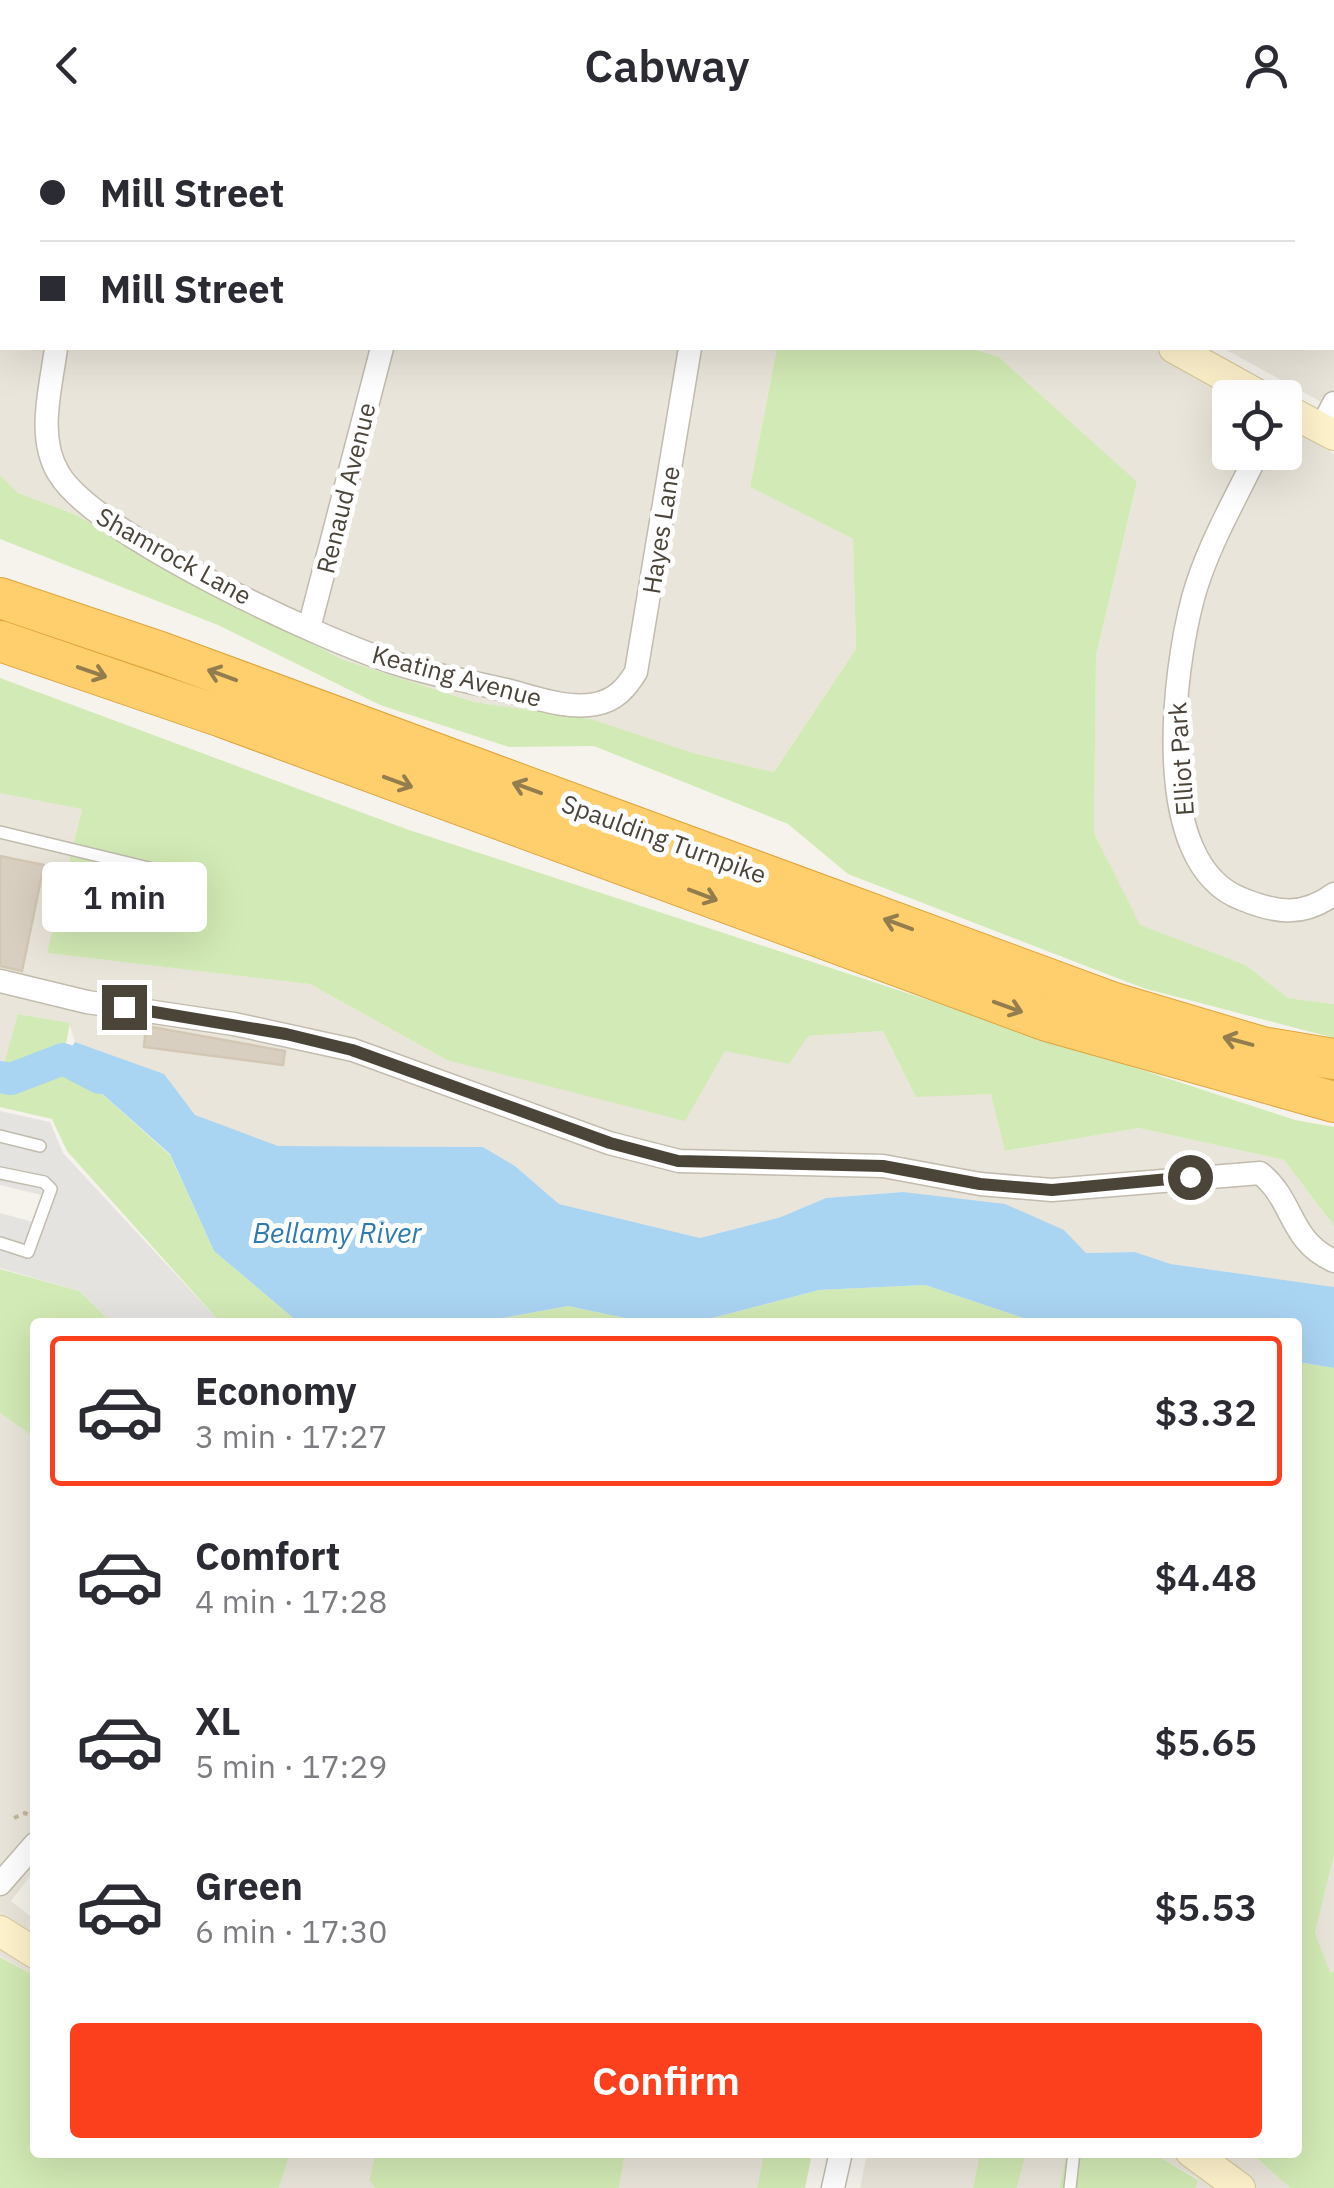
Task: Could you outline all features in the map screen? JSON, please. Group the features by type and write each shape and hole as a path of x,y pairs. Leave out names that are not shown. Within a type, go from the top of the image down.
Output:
{"highway":[{"path":"0,585 64,618"},
{"name":"Spaulding Turnpike","path":"0,598 64,618 1114,1003 1262,1047 1334,1059"},
{"name":"Spaulding Turnpike","path":"0,642 240,724 1047,1021 1334,1102"}],"main road":[{"path":"1178,350 1232,380"},
{"path":"1302,414 1330,422"},
{"path":"0,1931 30,1950"},
{"path":"1199,2158 1240,2188"}],"street":[{"name":"Shamrock Lane","path":"56,350 47,431 58,472 72,492 106,521 308,628"},
{"name":"Renaud Avenue","path":"308,628 381,350"},
{"name":"Hayes Lane","path":"609,700 628,685 640,658 690,350"},
{"name":"Elliot Park","path":"1250,470 1193,597 1174,705 1179,796 1192,850 1203,869 1234,896 1267,909 1295,912 1318,906 1334,894"},
{"name":"Keating Avenue","path":"308,628 362,652 430,672 578,706 609,700"},
{"path":"0,981 87,1002 234,1024 352,1050 610,1143 678,1161 883,1166 980,1184 1052,1190 1260,1173 1278,1192 1306,1246 1334,1261"},
{"path":"0,1884 30,1850"},
{"path":"833,2188 840,2158"}],"lane":[{"path":"0,832 153,869"},
{"path":"0,1136 40,1146"},
{"path":"0,1174 44,1182 51,1189 28,1252 0,1243"},
{"path":"1070,2188 1073,2158"}],"path":[{"path":"14,1818 30,1814"}],"shaded area":[{"path":"0,350 777,350 750,487 853,539 856,649 774,772 693,753 591,719 474,702 341,659 74,514 18,493 0,475"},
{"path":"976,350 1156,350 1212,382 1212,470 1302,470 1302,435 1334,454 1334,1004 1288,998 1246,965 1139,925 1094,833 1096,656 1137,483 999,357"},
{"path":"1227,350 1334,350 1334,409 1302,391 1302,380 1281,380"},
{"path":"0,793 82,808 48,953 310,984 447,1060 725,1050 789,1064 807,1036 883,1031 916,1096 991,1093 1006,1151 1139,1128 1284,1160 1334,1226 1334,1287 1171,1264 1135,1252 1086,1253 1064,1230 903,1192 826,1198 781,1217 700,1238 559,1204 515,1166 483,1147 278,1146 195,1115 163,1074 75,1042 69,1023 19,1014 0,1079"},
{"path":"0,1111 50,1122 63,1153 216,1318 107,1318 80,1291 0,1268 0,1213 33,1222 41,1195 0,1185"},
{"path":"0,1413 30,1434 30,1876 11,1901 30,1916 30,1973 0,1956"},
{"path":"1334,1855 1334,1972 1330,1973 1315,1933"},
{"path":"288,2158 375,2158 369,2180 375,2188 279,2188"},
{"path":"624,2158 763,2158 757,2188 619,2188"},
{"path":"866,2158 979,2158 973,2188 860,2188"},
{"path":"1025,2158 1066,2158 1059,2188 1017,2188"},
{"path":"1162,2158 1257,2158 1290,2188 1196,2188 1198,2179"}],"green space":[{"path":"777,350 976,350 999,357 1137,482 1096,656 1094,833 1140,925 1246,965 1288,998 1334,1004 1334,1038 1143,988 848,874 788,824 594,746 509,747 380,705 218,625 0,539 0,475 18,493 74,514 341,659 474,702 591,719 693,753 774,772 856,649 853,539 750,487"},
{"path":"0,678 409,830 1295,1120 1334,1127 1334,1226 1284,1160 1139,1128 1005,1151 991,1094 916,1097 883,1031 808,1036 789,1064 725,1051 685,1121 447,1060 310,984 47,953 82,809 0,793"},
{"path":"18,1014 70,1023 63,1059 170,1155 214,1251 293,1318 216,1318 67,1151 52,1119 0,1107 0,1079"},
{"path":"0,1269 80,1291 107,1318 30,1318 30,1434 0,1413"},
{"path":"925,1285 1023,1318 712,1318 819,1290"},
{"path":"568,1306 625,1318 503,1318"},
{"path":"1302,1363 1334,1368 1334,1855 1315,1933 1330,1972 1334,1972 1334,2188 1290,2188 1257,2158 1302,2158"},
{"path":"0,1957 30,1973 30,2158 288,2158 279,2188 0,2188"},
{"path":"374,2158 624,2158 619,2188 375,2188 369,2180"},
{"path":"763,2158 811,2158 805,2188 757,2188"},
{"path":"979,2158 1025,2158 1017,2188 973,2188"},
{"path":"1066,2158 1161,2158 1198,2180 1196,2188 1059,2188"}],"water":[{"name":"Bellamy River","path":"75,1042 164,1074 195,1115 278,1146 483,1147 515,1166 559,1204 700,1238 781,1217 826,1198 903,1192 1005,1204 1064,1230 1086,1253 1135,1252 1171,1264 1334,1287 1334,1368 1302,1363 1302,1318 1023,1318 925,1285 819,1290 712,1318 625,1318 568,1306 503,1318 293,1318 214,1251 170,1154 63,1059"}],"building":[{"path":"0,856 44,865 22,971 0,966"},
{"path":"146,1026 285,1051 283,1065 144,1047"}],"waterway":[{"name":"Bellamy River","path":"0,1077 11,1079 63,1059 100,1078"}],"route":[{"path":"124,1007 234,1024 352,1050 610,1143 678,1161 883,1166 980,1184 1052,1190 1090,1190 1190,1177"}]}
